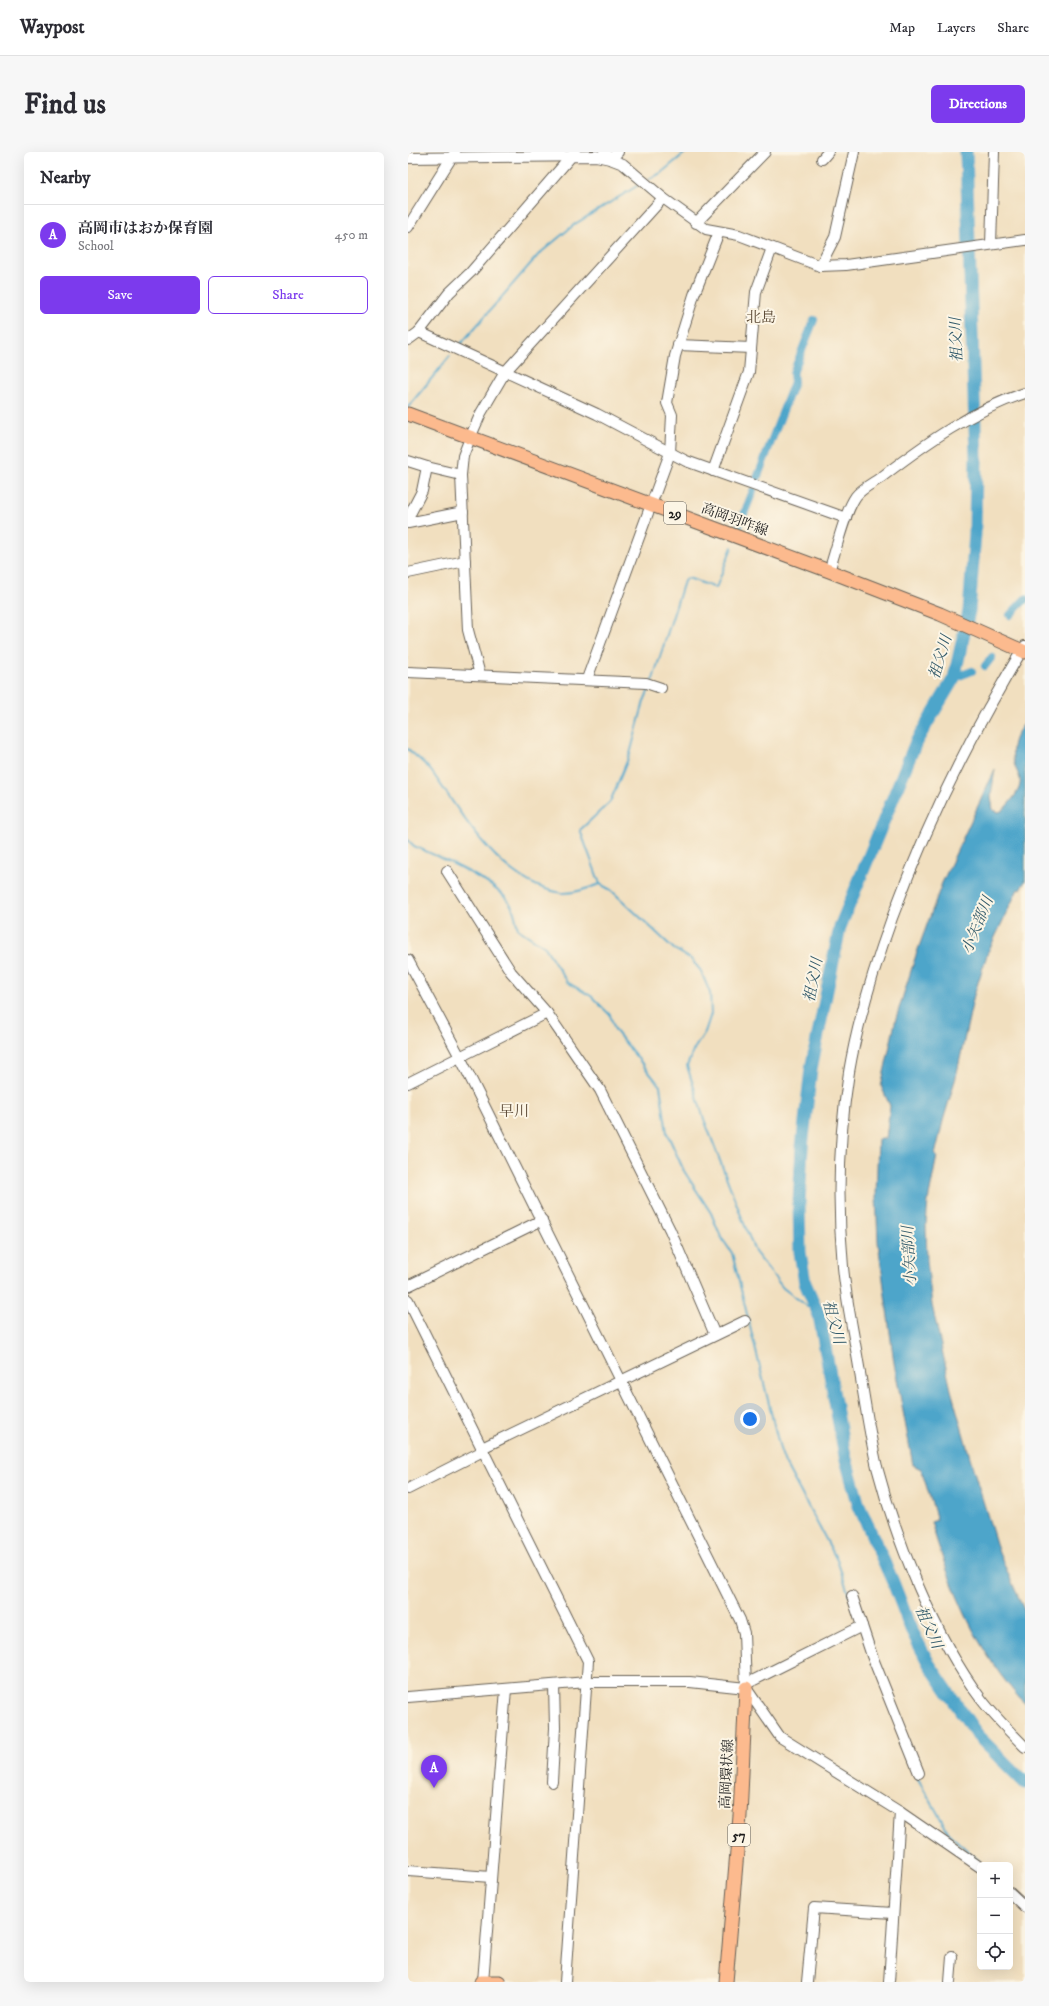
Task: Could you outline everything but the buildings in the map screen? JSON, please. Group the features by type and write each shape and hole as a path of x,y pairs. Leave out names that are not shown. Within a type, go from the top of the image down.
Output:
{"main road":[{"name":"高岡羽咋線","path":"408,414 829,571 940,614 1024,649"},
{"name":"高岡環状線","path":"726,1982 741,1809 746,1686"},
{"path":"482,1982 499,1982"}],"street":[{"path":"408,158 454,154 574,154 596,156 618,152"},
{"path":"696,223 765,152"},
{"path":"820,266 835,237 854,152"},
{"path":"991,244 994,152"},
{"path":"408,227 454,154"},
{"path":"408,340 419,332 449,293 471,272 574,154"},
{"path":"607,155 623,164 663,198 706,229 739,235 820,266 846,265 1025,240"},
{"path":"480,675 468,630 461,475 463,456 481,413 505,372 663,198"},
{"path":"587,679 670,453 672,415 667,403 678,345 694,295 719,232"},
{"path":"713,471 749,372 756,292 772,248"},
{"path":"419,332 597,414 686,461 846,518"},
{"path":"678,345 751,348"},
{"path":"829,571 846,518 856,496 904,459 952,428 987,408 1025,393"},
{"path":"408,461 461,475"},
{"path":"408,518 422,491 427,467"},
{"path":"408,523 463,512"},
{"path":"408,573 465,561"},
{"path":"1024,649 967,746 944,794 916,856 874,967 860,1020 849,1072 844,1120 841,1215 843,1268 854,1338 877,1466 890,1510 908,1560 940,1632 981,1699 1025,1747"},
{"path":"408,672 587,679 654,685"},
{"path":"447,871 511,972 547,1013 600,1090 670,1230 715,1335"},
{"path":"408,960 460,1057 542,1220 740,1620 744,1633 746,1686 780,1737 900,1812 977,1865"},
{"path":"408,1083 547,1013"},
{"path":"408,1286 542,1220"},
{"path":"408,1300 477,1453 588,1661 583,1682 565,1982"},
{"path":"408,1489 621,1381 745,1321"},
{"path":"852,1596 860,1626 919,1773"},
{"path":"408,1696 583,1682 690,1682 746,1686 860,1626"},
{"path":"552,1782 555,1728 554,1685"},
{"path":"482,1982 506,1689"},
{"path":"889,1982 900,1812"},
{"path":"408,1872 491,1877"},
{"path":"1013,1896 1025,1907"},
{"path":"807,1982 814,1908 894,1913"},
{"path":"950,1982 952,1957"}],"water":[{"name":"小矢部川","path":"1025,723 1025,881 1020,890 1018,889 988,952 974,995 956,1077 935,1155 937,1156 928,1201 926,1225 927,1261 932,1305 951,1390 999,1553 1025,1612 1025,1704 1008,1684 979,1641 956,1595 931,1522 937,1520 921,1469 913,1465 894,1363 878,1242 876,1196 878,1139 886,1139 890,1106 881,1086 896,1018 916,955 942,883 995,769 991,796 993,810 999,812 1003,810 1018,791 1020,780 1014,763 1013,744"}],"waterway":[{"path":"649,179 661,173 686,152"},
{"name":"祖父川","path":"966,152 976,458 975,534 969,611 954,678 916,742 840,927 811,1069 802,1147 799,1203 800,1252 805,1283 819,1315 845,1456 859,1506 893,1582 911,1629 929,1664 978,1736 1025,1783"},
{"path":"459,346 539,254 575,224 637,186"},
{"path":"756,481 794,382 793,373 814,320"},
{"path":"408,407 450,356"},
{"path":"739,527 753,491"},
{"path":"652,682 684,581 688,578 716,588 732,547"},
{"path":"1010,615 1025,599"},
{"path":"985,666 992,657"},
{"path":"954,678 972,671"},
{"path":"650,687 644,701 630,754 610,802 580,830 600,884 611,890 674,949 691,959 701,971 710,993 711,1014 705,1032 694,1049 687,1066 704,1119 755,1252 783,1288 819,1315"},
{"path":"408,749 432,772 457,809 486,846 503,863 521,877 540,887 562,893 576,892 600,884"},
{"path":"408,840 414,846 452,863 481,879 504,896 511,905 518,929 545,947 567,982 591,996 610,1015 615,1030 660,1086 667,1133 684,1171 711,1213 721,1237 732,1253 780,1449 785,1463 837,1560 849,1595"},
{"path":"917,1777 950,1835 979,1861"}],"place":[{"name":"高岡市はおか保育園","path":"434,1788"}],"district":[{"name":"北島","path":"761,317"},
{"name":"早川","path":"514,1111"}]}
